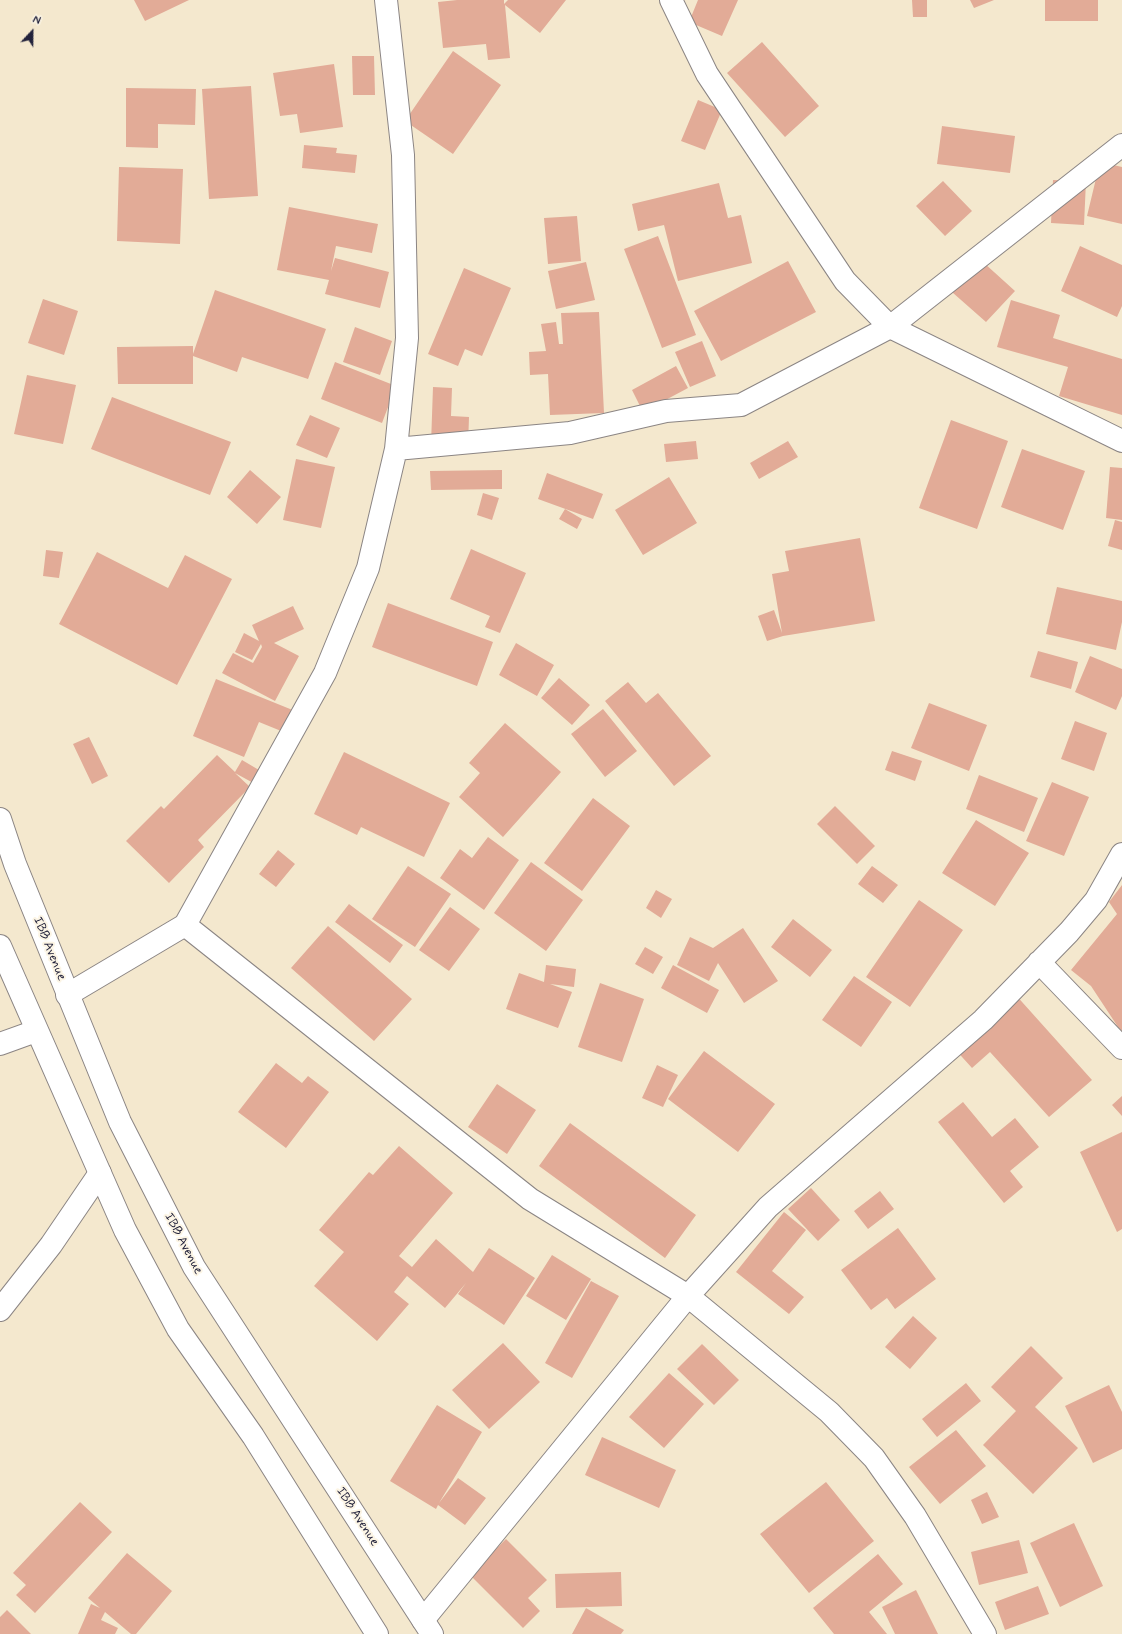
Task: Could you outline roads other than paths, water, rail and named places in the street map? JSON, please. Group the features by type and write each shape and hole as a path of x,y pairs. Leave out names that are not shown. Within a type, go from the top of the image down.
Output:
{"street":[{"path":"67,995 185,925 326,673 368,568 396,449 407,338 403,155 386,0"},
{"path":"671,0 707,74 841,274 890,327 1122,440"},
{"path":"396,449 570,433 666,411 741,405 890,327 1122,145"},
{"name":"IBB Avenue","path":"0,819 15,864 67,995 120,1122 194,1267 428,1627"},
{"path":"428,1627 688,1296 768,1207 983,1020 1069,932 1096,900 1122,854"},
{"path":"185,925 530,1199 688,1296 829,1412 874,1458 915,1516 984,1634"},
{"path":"0,946 36,1031 125,1230 178,1329 253,1436 377,1634"},
{"path":"1039,962 1122,1048"},
{"path":"0,1044 36,1031"},
{"path":"0,1310 50,1245 100,1173"}]}
